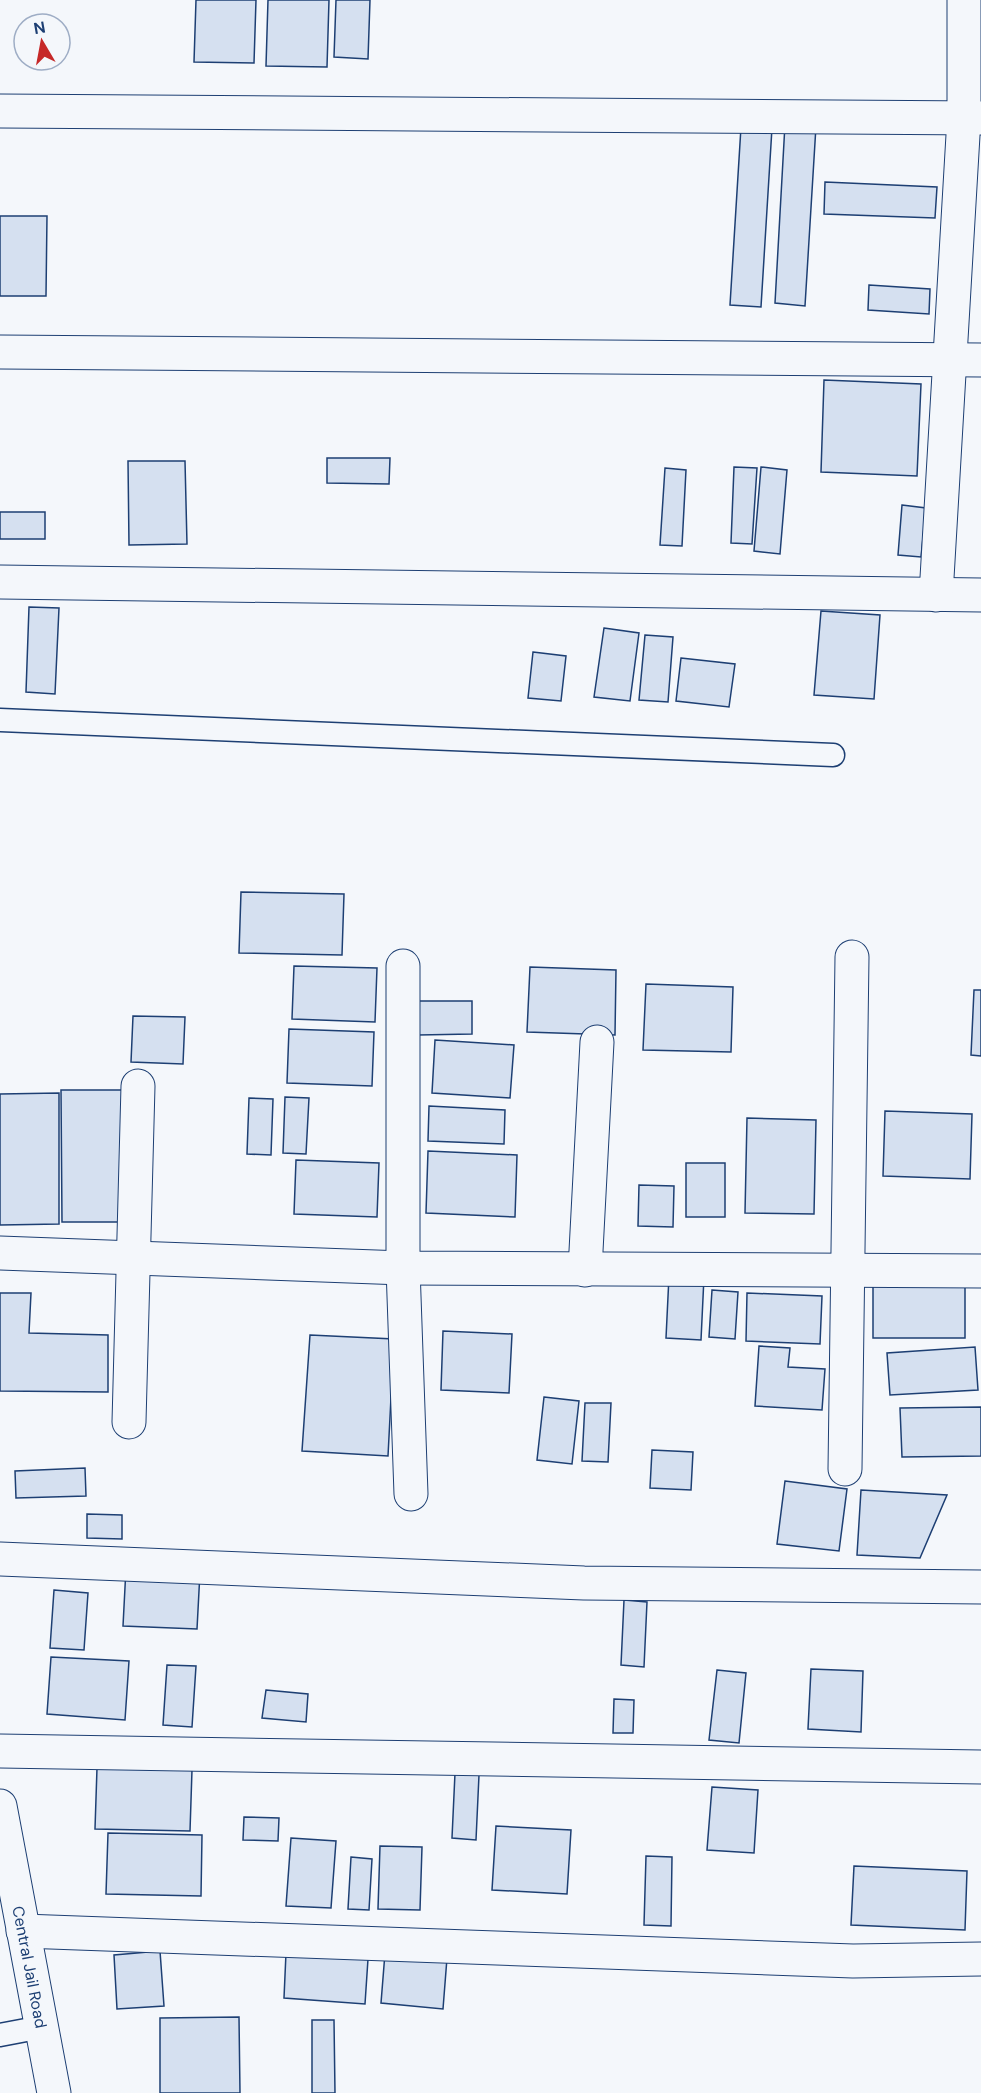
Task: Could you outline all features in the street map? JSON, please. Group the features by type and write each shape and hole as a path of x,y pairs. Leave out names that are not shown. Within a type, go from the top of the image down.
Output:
{"street":[{"path":"936,595 949,360 973,118 964,0"},
{"path":"0,111 973,118"},
{"path":"0,351 981,360"},
{"path":"0,582 981,595"},
{"path":"846,1469 852,957"},
{"path":"403,966 403,1268 411,1494"},
{"path":"585,1270 597,1042"},
{"path":"129,1422 138,1086"},
{"path":"0,1253 134,1256 403,1268 981,1271"},
{"path":"0,1558 584,1583 981,1587"},
{"path":"0,1751 981,1767"},
{"name":"Central Jail Road","path":"2,1827 54,2093"},
{"path":"23,1931 853,1961 981,1959"}],"lane":[{"path":"0,720 833,755"},
{"path":"0,2035 42,2027"}],"building":[{"path":"196,0 256,0 254,63 194,62"},
{"path":"268,0 329,0 327,67 266,66"},
{"path":"336,0 370,0 368,59 334,57"},
{"path":"785,124 816,126 805,306 775,303"},
{"path":"741,127 772,128 761,307 730,305"},
{"path":"825,182 937,187 935,218 824,214"},
{"path":"0,216 47,216 46,296 0,296"},
{"path":"869,285 930,289 929,314 868,310"},
{"path":"824,380 921,384 917,476 821,472"},
{"path":"327,458 390,458 389,484 327,483"},
{"path":"128,461 185,461 187,544 129,545"},
{"path":"734,467 757,468 752,544 731,543"},
{"path":"761,467 787,470 780,554 754,551"},
{"path":"665,468 686,470 682,546 660,545"},
{"path":"902,505 926,508 921,557 898,555"},
{"path":"0,512 45,512 45,539 0,539"},
{"path":"29,607 59,608 55,694 26,692"},
{"path":"821,611 880,615 874,699 814,695"},
{"path":"604,628 639,633 630,701 594,697"},
{"path":"645,635 673,637 668,702 639,700"},
{"path":"533,652 566,656 561,701 528,698"},
{"path":"681,658 735,664 729,707 676,701"},
{"path":"241,892 344,894 342,955 239,953"},
{"path":"294,966 377,968 375,1022 292,1019"},
{"path":"530,967 616,970 615,1035 527,1032"},
{"path":"646,984 733,987 731,1052 643,1050"},
{"path":"974,990 981,990 981,1056 971,1055"},
{"path":"418,1001 472,1001 472,1034 418,1035"},
{"path":"133,1016 185,1017 183,1064 131,1062"},
{"path":"289,1029 374,1032 372,1086 287,1083"},
{"path":"435,1040 514,1045 510,1098 432,1093"},
{"path":"61,1090 127,1090 127,1222 62,1222"},
{"path":"59,1093 59,1224 0,1225 0,1094"},
{"path":"285,1097 309,1098 306,1154 283,1153"},
{"path":"249,1098 273,1099 271,1155 247,1154"},
{"path":"429,1106 505,1110 504,1144 428,1141"},
{"path":"885,1111 972,1114 970,1179 883,1176"},
{"path":"747,1118 816,1120 814,1214 745,1213"},
{"path":"428,1151 517,1155 515,1217 426,1213"},
{"path":"296,1160 379,1163 377,1217 294,1214"},
{"path":"686,1163 725,1163 725,1217 686,1217"},
{"path":"639,1185 674,1186 673,1227 638,1226"},
{"path":"669,1276 704,1277 701,1340 666,1338"},
{"path":"965,1282 965,1338 873,1338 873,1283"},
{"path":"712,1290 738,1292 735,1339 709,1337"},
{"path":"0,1293 31,1293 29,1333 108,1335 108,1392 0,1391"},
{"path":"747,1293 822,1296 820,1344 746,1341"},
{"path":"443,1331 512,1334 509,1393 441,1390"},
{"path":"310,1335 394,1339 388,1456 302,1451"},
{"path":"759,1346 790,1348 788,1367 825,1369 822,1410 755,1406"},
{"path":"975,1347 978,1390 890,1395 887,1353"},
{"path":"544,1397 579,1401 572,1464 537,1460"},
{"path":"585,1403 611,1403 608,1462 582,1461"},
{"path":"981,1407 981,1456 902,1457 900,1408"},
{"path":"652,1450 693,1452 691,1490 650,1488"},
{"path":"85,1468 86,1496 16,1498 15,1471"},
{"path":"785,1481 847,1489 839,1551 777,1544"},
{"path":"861,1490 947,1495 920,1558 857,1555"},
{"path":"87,1514 122,1515 122,1539 87,1538"},
{"path":"126,1568 200,1572 197,1629 123,1626"},
{"path":"54,1590 88,1593 84,1650 50,1648"},
{"path":"624,1600 647,1602 644,1667 621,1665"},
{"path":"51,1657 129,1661 125,1720 47,1714"},
{"path":"167,1665 196,1666 192,1727 163,1725"},
{"path":"811,1669 863,1671 861,1732 808,1729"},
{"path":"717,1670 746,1673 739,1743 709,1740"},
{"path":"266,1690 308,1694 306,1722 262,1718"},
{"path":"614,1699 634,1700 633,1733 613,1733"},
{"path":"97,1768 192,1770 190,1831 95,1829"},
{"path":"455,1773 479,1775 476,1840 452,1838"},
{"path":"712,1787 758,1790 754,1853 707,1850"},
{"path":"244,1817 279,1818 278,1841 243,1840"},
{"path":"496,1826 571,1830 567,1894 492,1890"},
{"path":"108,1833 202,1835 201,1896 106,1894"},
{"path":"291,1838 336,1841 331,1908 286,1906"},
{"path":"380,1846 422,1847 420,1910 378,1909"},
{"path":"646,1856 672,1857 671,1926 644,1925"},
{"path":"351,1857 372,1859 369,1910 348,1909"},
{"path":"854,1866 967,1871 965,1930 851,1925"},
{"path":"160,1951 164,2006 117,2009 114,1955"},
{"path":"286,1953 368,1959 365,2004 284,1998"},
{"path":"385,1953 447,1958 443,2009 381,2003"},
{"path":"239,2017 240,2093 160,2093 160,2018"},
{"path":"312,2020 334,2020 335,2093 312,2093"}]}
